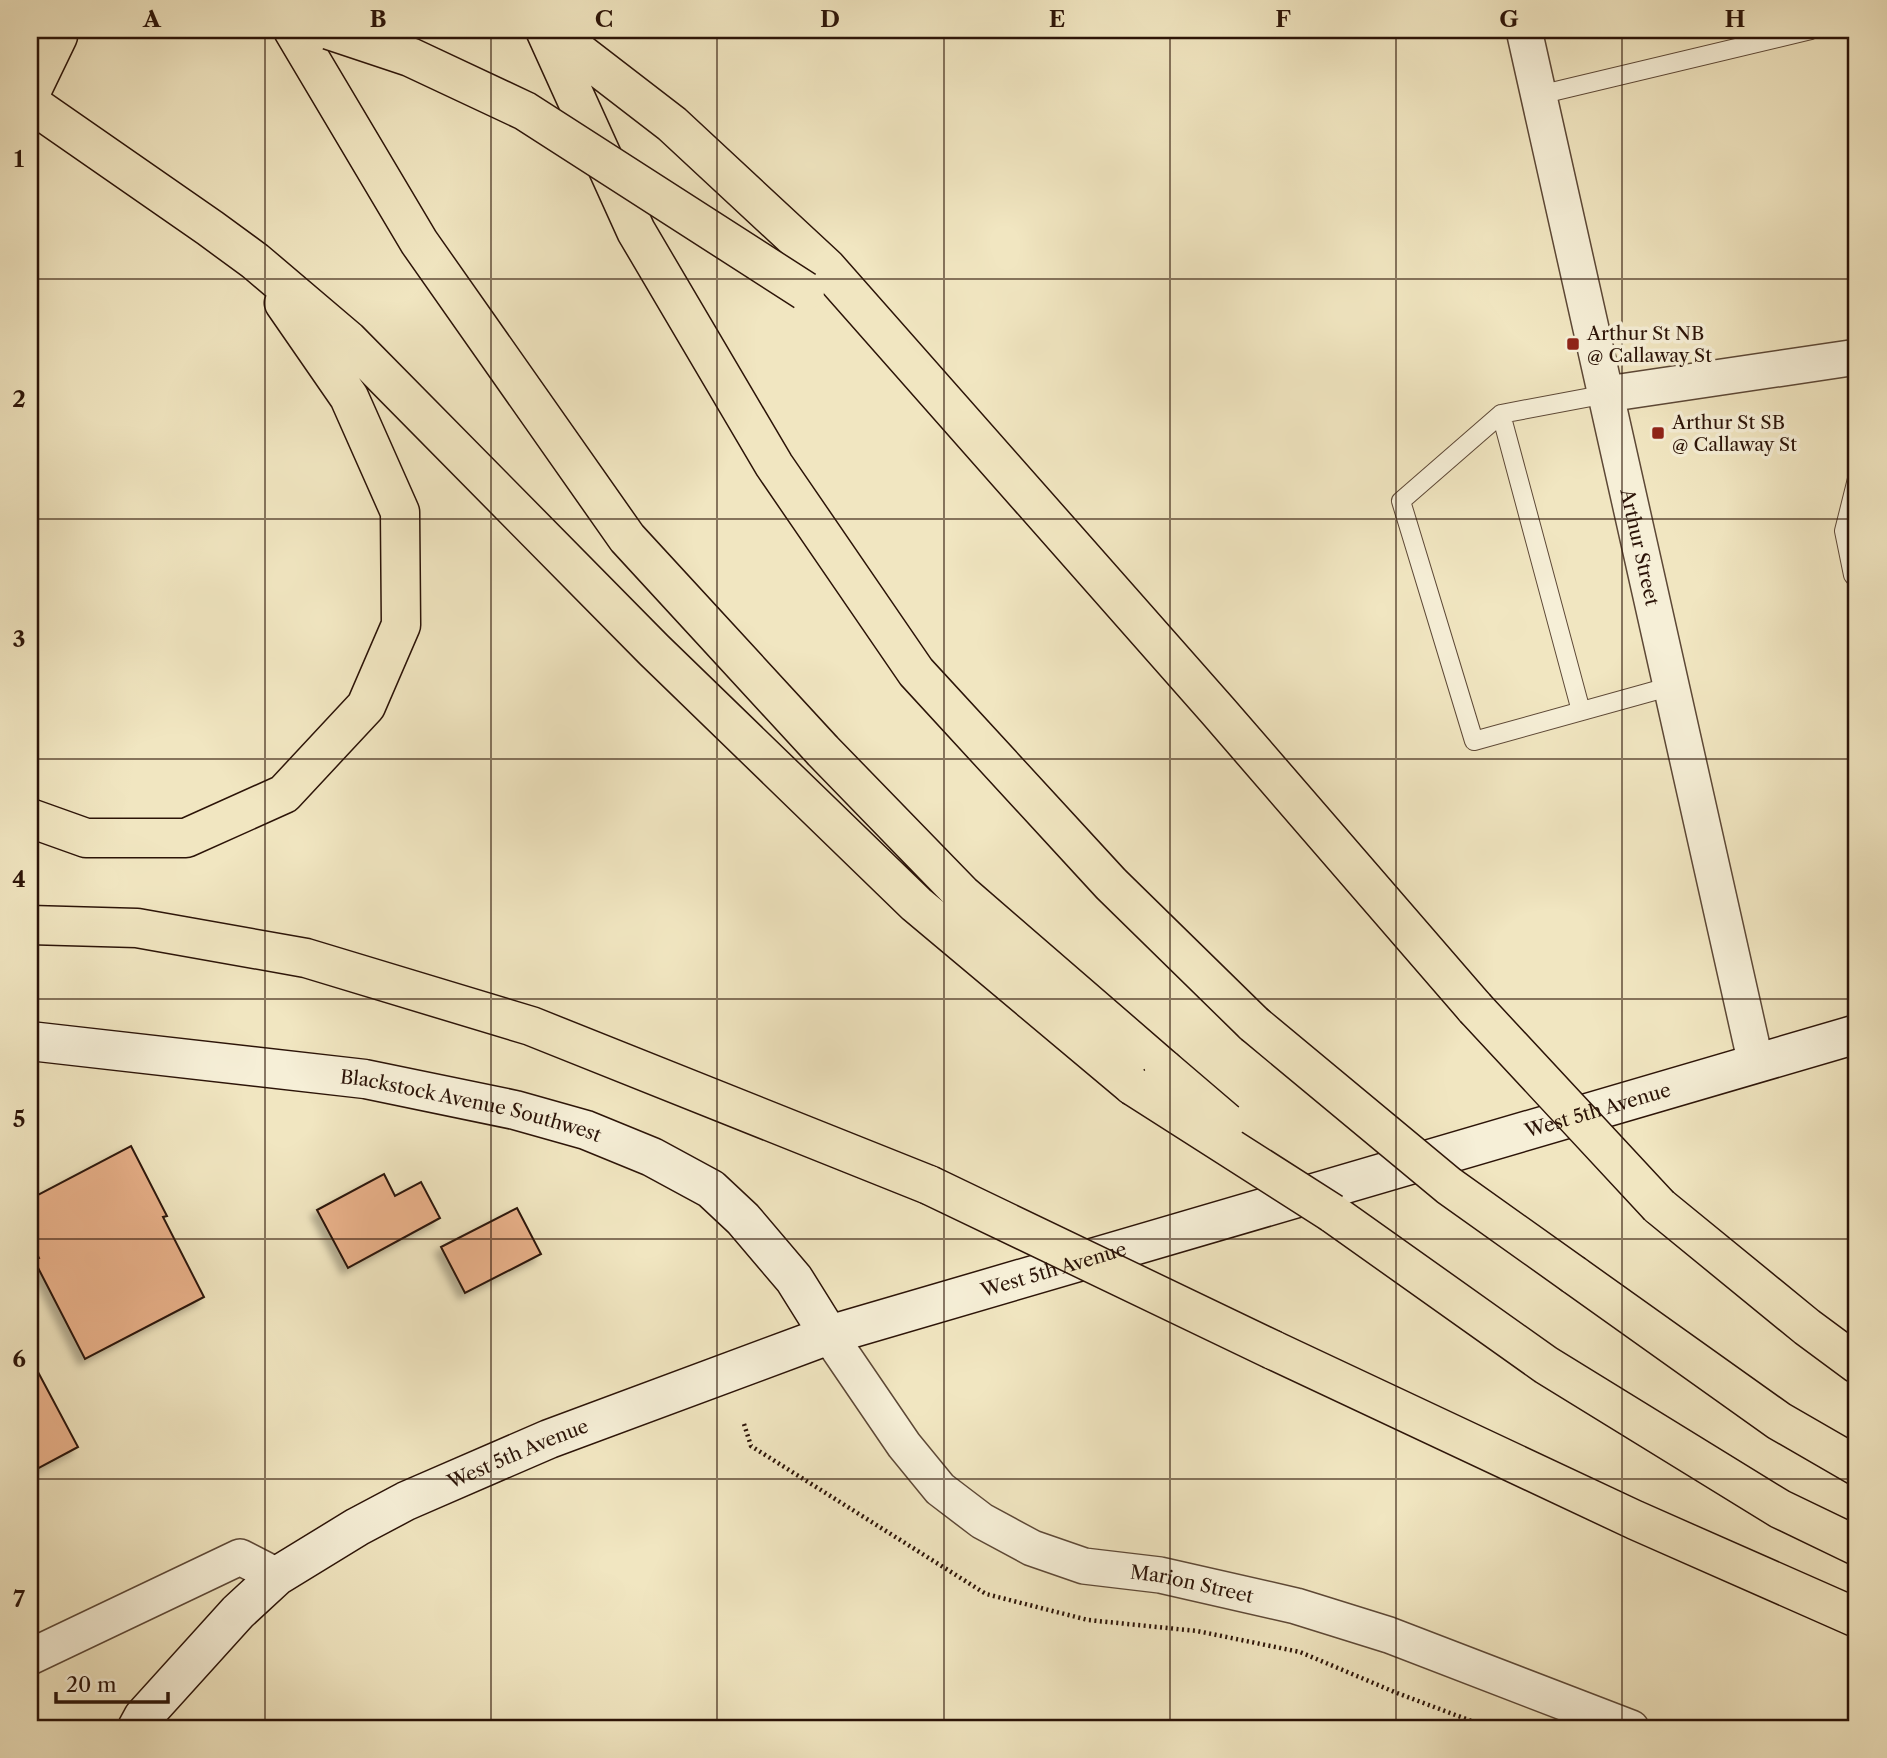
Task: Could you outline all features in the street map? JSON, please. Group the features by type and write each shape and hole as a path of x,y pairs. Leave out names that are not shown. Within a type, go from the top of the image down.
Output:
{"highway":[{"path":"293,30 419,242 627,538 823,751 962,894 1148,1078"},
{"path":"329,30 410,57 526,111 816,279"},
{"path":"548,30 672,124 816,279 966,426 1475,1008 1659,1206 1807,1327 1857,1364"},
{"path":"548,30 636,232 774,465 916,673 1111,884 1254,1024 1448,1186 1779,1422 1857,1466"},
{"path":"30,78 59,33"},
{"path":"30,94 59,33"},
{"path":"30,103 255,261 348,340 654,650 916,904 1332,1213 1546,1365 1780,1509 1857,1546"},
{"path":"30,818 86,838 186,838 284,794 366,706 401,625 400,512 349,397 255,261"},
{"path":"30,925 137,928 320,962 531,1026 929,1185 1635,1520 1857,1618"}],"street":[{"name":"Arthur Street","path":"1524,30 1756,1064"},
{"path":"1607,394 1856,360"},
{"name":"West 5th Avenue","path":"140,1723 238,1612 277,1576 357,1527 407,1501 549,1439 829,1335 1857,1034"},
{"name":"Blackstock Avenue Southwest","path":"30,1041 365,1079 515,1110 586,1130 652,1157 711,1189 743,1219 794,1279 829,1335"},
{"name":"Marion Street","path":"829,1335 904,1444 940,1489 982,1521 1032,1548 1084,1566 1160,1575 1296,1606 1389,1635 1631,1728"},
{"path":"30,1657 240,1557 277,1576"}],"lane":[{"path":"1539,95 1811,30"},
{"path":"1607,394 1502,414 1401,501 1474,740 1672,686"},
{"path":"1502,414 1581,711"},
{"path":"1857,479 1844,531 1853,575 1857,580"}],"building":[{"path":"131,1146 204,1297 85,1359 34,1260 39,1258 30,1241 30,1199"},
{"path":"384,1174 395,1196 421,1182 440,1218 348,1268 317,1210"},
{"path":"517,1208 541,1254 465,1293 441,1247"},
{"path":"30,1357 78,1447 37,1469 30,1455"}],"place":[{"name":"Arthur St NB @ Callaway St","path":"1573,344"},
{"name":"Arthur St SB @ Callaway St","path":"1658,433"}]}
